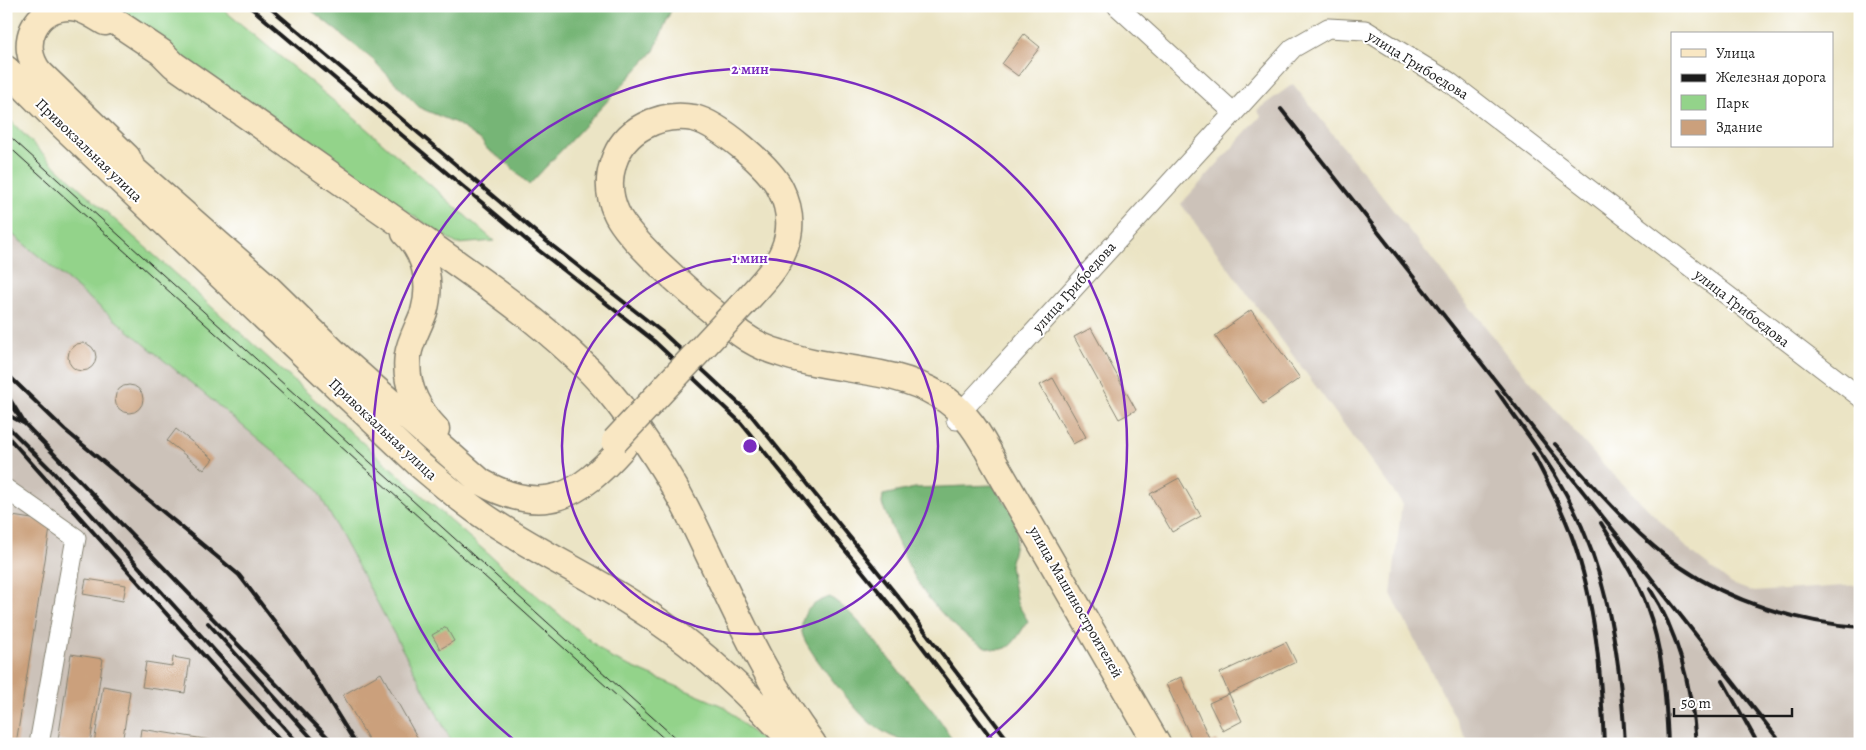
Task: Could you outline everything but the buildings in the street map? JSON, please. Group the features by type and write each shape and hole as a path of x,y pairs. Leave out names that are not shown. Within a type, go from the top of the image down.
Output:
{"main road":[{"path":"92,6 161,52 174,65"},
{"path":"132,168 127,158 32,64 28,42 31,32 36,23 49,12 59,8 80,9 174,65 375,205 529,318 561,345 618,402 653,453 685,506 716,575 766,670 812,744"},
{"path":"6,56 114,156 132,168 264,284 338,356 481,482 504,495 525,500 556,497 586,482 606,466 619,444"},
{"name":"Привокзальная улица","path":"6,69 141,200 421,466 453,494 482,515 545,554 631,603 701,652 760,706 794,744"},
{"name":"улица Машиностроителей","path":"619,444 746,307 783,272 794,251 799,218 790,186 782,174 754,145 724,121 710,113 681,107 667,108 638,118 627,126 610,146 604,159 600,185 608,218 636,254 708,320 750,350 776,362 802,370 896,386 959,416 994,462 1158,744"},
{"path":"375,205 408,236 419,251 426,271 428,292 424,310 408,354 407,375 412,393 425,418 447,440 486,474 508,486 535,491 553,488 574,479 619,444"}],"street":[{"path":"1117,6 1233,112"},
{"name":"улица Грибоедова","path":"959,416 1293,48 1328,28 1364,30 1448,80 1860,397"},
{"path":"6,489 76,538 39,744"}],"shaded area":[{"path":"1293,84 1511,359 1601,462 1692,553 1732,584 1753,592 1860,585 1860,744 1469,744 1391,594 1402,503 1181,204 1261,116 1257,110"},
{"path":"6,229 315,486 453,744 6,744"}],"green space":[{"path":"88,6 219,6 353,117 494,241 457,244"},
{"path":"306,6 669,6 671,10 654,51 529,185 507,163 487,149 481,140 456,123 420,108 372,59"},
{"path":"6,116 54,165 354,435 504,568 611,658 725,707 765,744 453,744 315,486 6,229"},
{"path":"993,485 1015,517 1017,534 1010,566 1017,603 1028,621 1009,646 996,649 985,646 960,630 948,620 929,598 906,560 882,504 883,495 915,488"},
{"path":"830,597 852,615 872,637 945,727 954,744 914,742 891,736 868,721 852,704 820,664 802,632 803,619 808,609"}],"tram line":[{"path":"6,133 682,744"},
{"path":"6,144 670,744"}],"railway":[{"path":"249,6 537,249 654,341 741,423 899,616 996,744"},
{"path":"268,6 545,240 662,332 750,414 908,609 1011,744"},
{"path":"1281,109 1782,744"},
{"path":"6,373 65,430 239,575 304,660 356,744"},
{"path":"1497,391 1555,475 1587,538 1598,571 1614,639 1623,709 1625,744"},
{"path":"6,393 25,424 6,399"},
{"path":"6,414 25,424 334,744"},
{"path":"6,425 52,471 299,744"},
{"path":"9,438 283,744"},
{"path":"1555,444 1630,524 1662,553 1699,579 1720,590 1765,608 1812,620 1860,627"},
{"path":"1533,454 1568,526 1587,587 1599,665 1604,744"},
{"path":"1601,523 1637,583 1652,621 1663,673 1668,744"},
{"path":"1650,589 1669,625 1682,663 1691,703 1696,744"},
{"path":"208,623 317,744"},
{"path":"1723,681 1758,744"}]}
